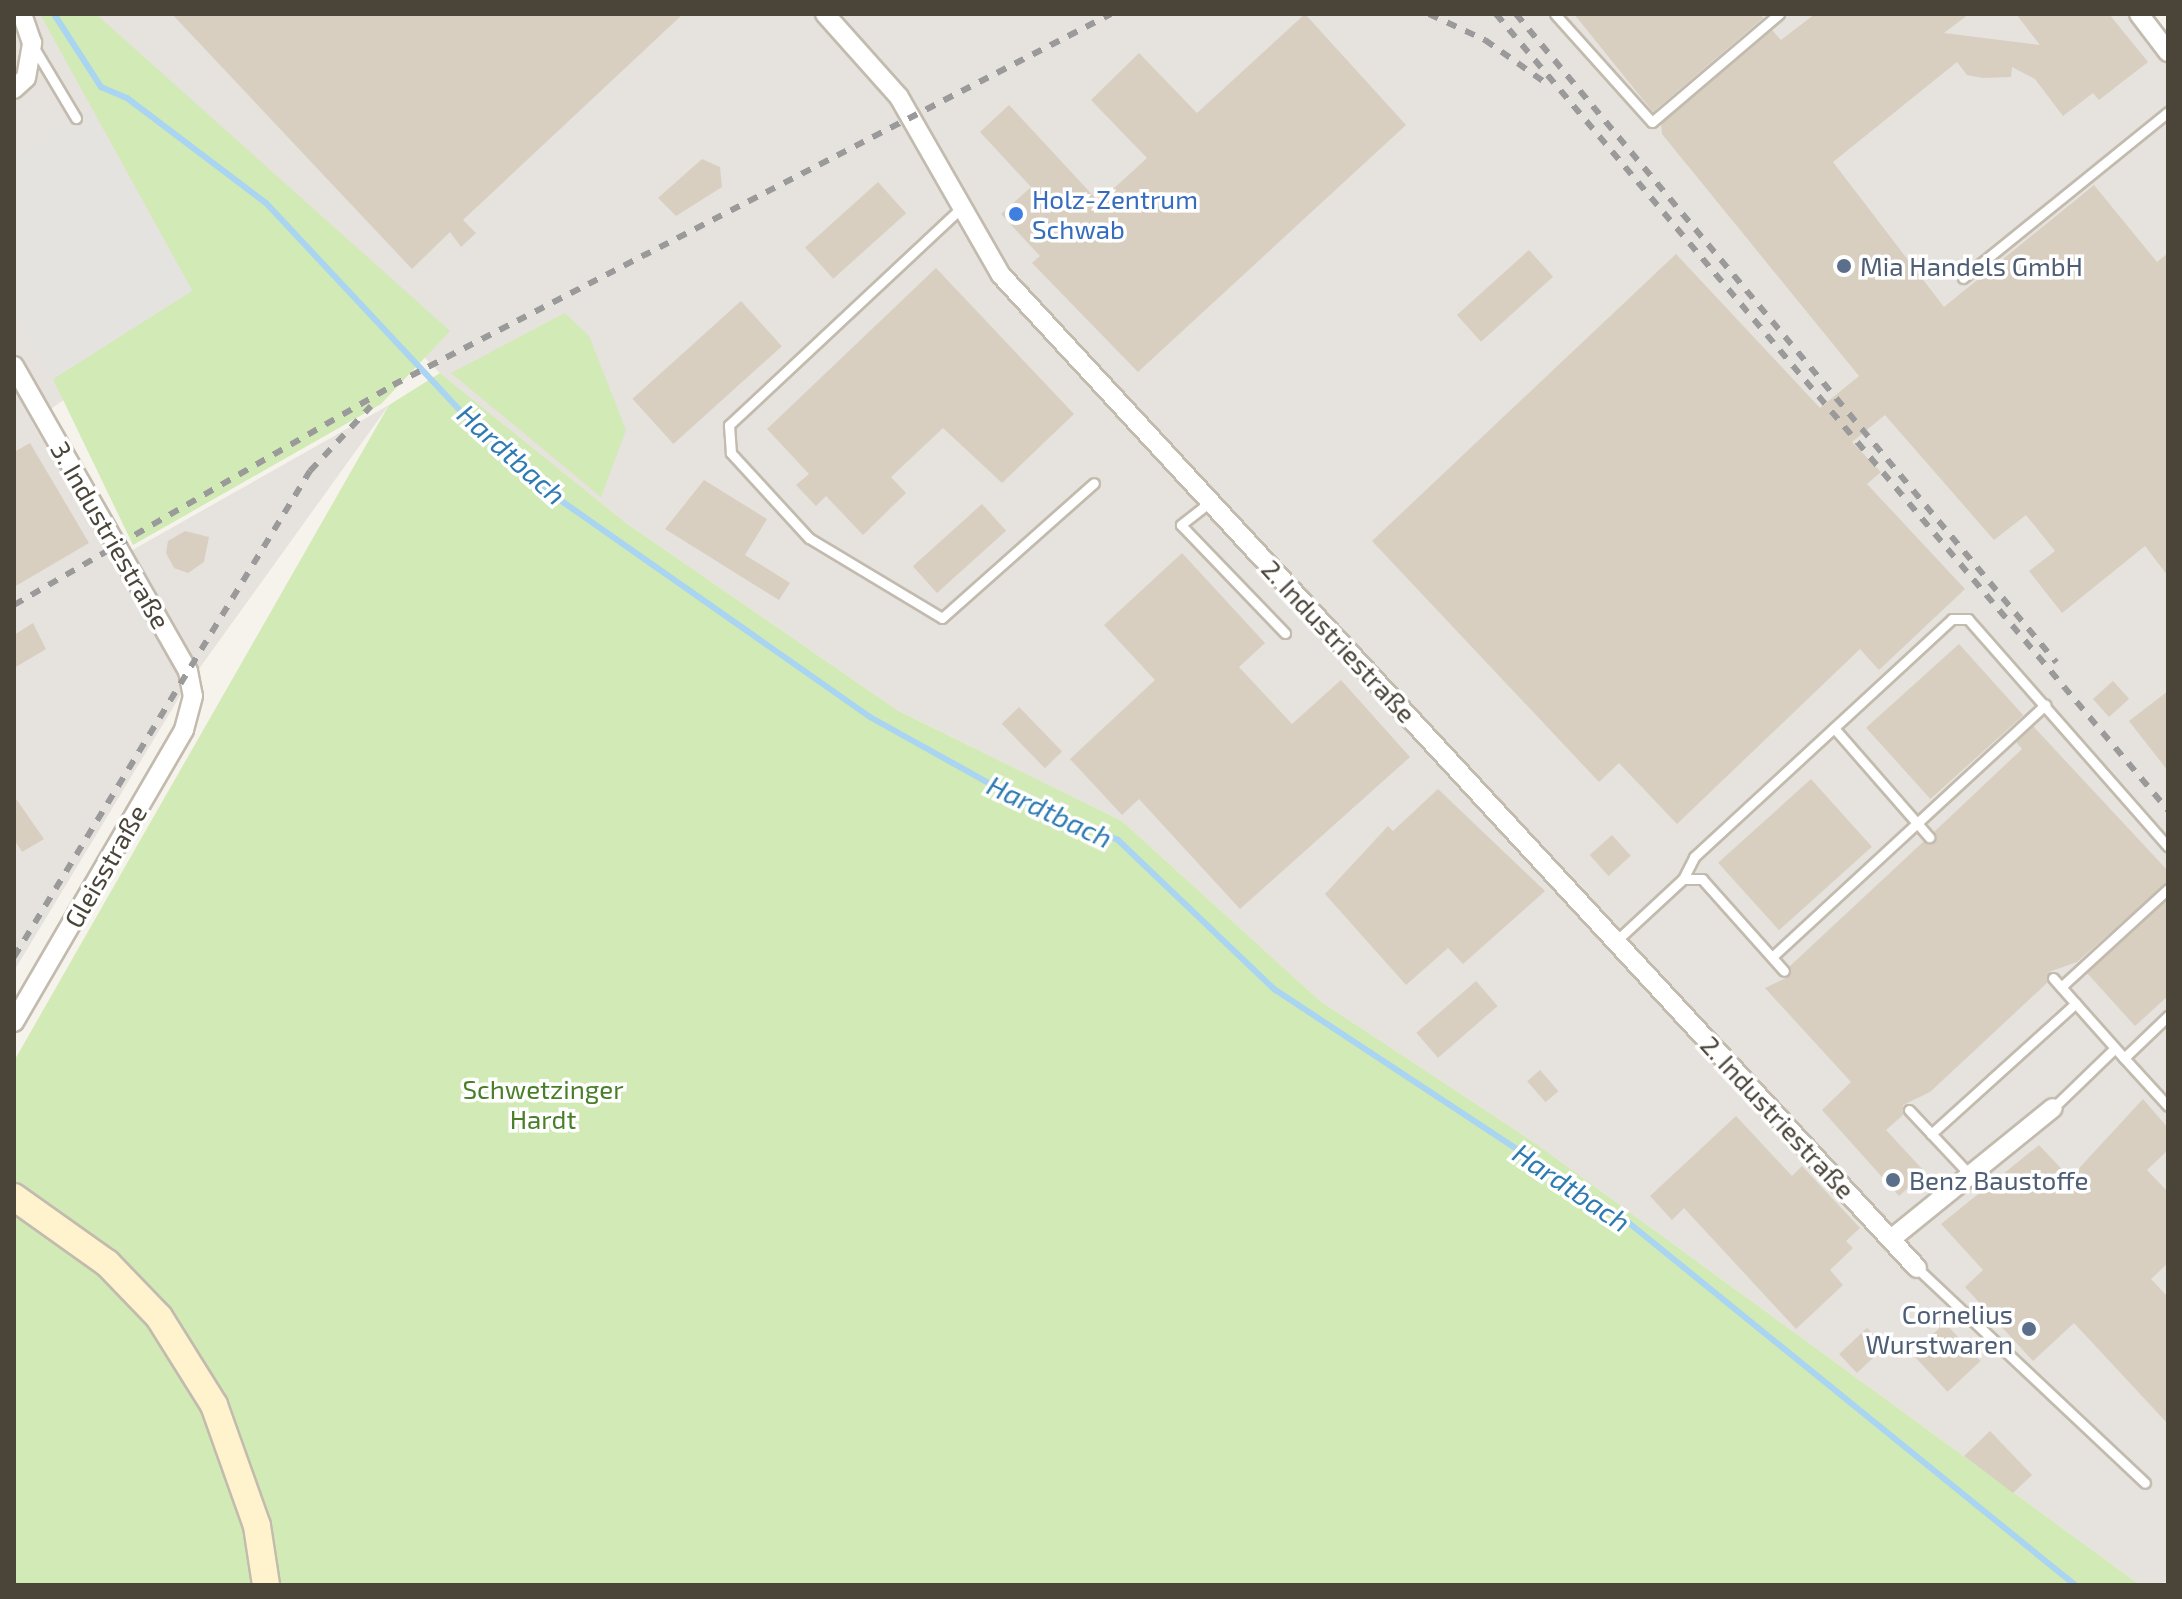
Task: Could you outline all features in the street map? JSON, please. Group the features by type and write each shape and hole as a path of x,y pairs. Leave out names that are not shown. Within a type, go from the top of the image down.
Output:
{"main road":[{"path":"14,1197 107,1263 159,1317 214,1405 257,1526 266,1585"}],"street":[{"path":"14,89 26,78 32,43 22,14"},
{"name":"2. Industriestraße","path":"825,14 899,97 1001,275 1917,1268"},
{"path":"2139,14 2168,52"},
{"name":"3. Industriestraße","path":"14,366 188,671 192,709"},
{"name":"Gleisstraße","path":"14,1022 192,709"},
{"path":"1891,1239 2053,1108"}],"lane":[{"path":"1555,14 1652,122 1779,14"},
{"path":"32,43 76,118"},
{"path":"1963,278 2168,112"},
{"path":"961,208 729,425 731,453 809,538 942,618 1094,483"},
{"path":"1210,502 1181,525 1285,633"},
{"path":"1616,941 1683,879 1694,857 1952,619 1968,619 2168,847"},
{"path":"1772,957 2045,705"},
{"path":"1834,728 1929,837"},
{"path":"1683,879 1702,879 1784,971"},
{"path":"2061,987 2168,889"},
{"path":"2053,978 2168,1106"},
{"path":"1931,1134 2076,1003"},
{"path":"2124,1058 2168,1016"},
{"path":"2053,1108 2115,1048"},
{"path":"1909,1110 1969,1174"},
{"path":"1917,1268 2145,1483"}],"shaded area":[{"path":"14,14 2137,14 2168,53 2168,1582 2140,1585 1535,1143 1320,1001 1122,821 897,710 626,523 440,373 268,202 207,300 32,422 113,561 389,405 183,691 14,971"},
{"path":"89,110 192,291 53,379 14,305 14,158"}],"green space":[{"path":"40,14 96,14 450,331 381,404 133,545 53,379 192,290"},
{"path":"565,313 589,336 626,430 601,497 451,373"},
{"name":"Schwetzinger Hardt","path":"440,373 626,523 897,710 1122,821 1320,1001 1535,1143 2140,1585 14,1585 14,1061 389,405"}],"building":[{"path":"172,14 683,14 463,220 476,233 461,247 450,232 412,269"},
{"path":"1305,14 1406,125 1138,372 1032,263 1040,256 1001,214 1031,187 980,132 1009,105 1099,202 1147,158 1091,100 1139,53 1197,113"},
{"path":"1574,14 1760,14 1763,18 1653,112"},
{"path":"1815,14 1969,14 1944,33 2040,45 2016,14 2109,14 2148,62 2099,100 2093,93 2063,116 2035,79 2012,67 2011,77 1983,78 1967,75 1957,62 1833,162 1944,307 2094,185 2157,262 2168,253 2168,576 2145,546 2062,613 2029,571 2055,551 2026,515 1994,540 1885,415 1852,442 1881,472 1867,484 1965,589 1879,670 1860,649 1677,824 1619,763 1599,782 1372,541 1676,254 1820,408 1859,376 1662,134 1661,124 1772,30 1781,40"},
{"path":"702,159 720,167 722,187 676,216 658,198"},
{"path":"878,182 906,213 833,279 805,248"},
{"path":"1529,250 1553,277 1481,342 1457,315"},
{"path":"936,268 1074,414 1002,483 943,428 891,477 906,493 863,535 826,496 816,506 796,485 809,474 767,429"},
{"path":"741,301 782,346 673,444 633,399"},
{"path":"30,443 89,543 14,587 14,452"},
{"path":"704,480 767,519 745,555 790,583 779,600 665,529"},
{"path":"982,504 1006,531 937,593 913,566"},
{"path":"185,531 209,537 204,562 188,573 174,568 166,553 168,541"},
{"path":"1182,553 1265,643 1239,667 1292,724 1341,680 1410,757 1240,909 1139,799 1122,815 1070,759 1155,680 1104,625"},
{"path":"33,623 46,649 14,668 14,635"},
{"path":"1959,644 2023,715 1930,799 1866,728"},
{"path":"2113,681 2129,699 2109,717 2093,699"},
{"path":"2168,691 2168,771 2129,721"},
{"path":"1019,707 1062,752 1045,768 1002,724"},
{"path":"2033,726 2168,871 2168,882 2077,962 2049,972 2047,983 1930,1092 1903,1105 1903,1115 1886,1130 1925,1172 1899,1196 1822,1110 1851,1082 1765,988 1790,976 1790,966 1923,842 1934,842 1934,832 2022,749 2016,742"},
{"path":"1811,779 1872,847 1779,930 1718,863"},
{"path":"1438,789 1545,891 1463,964 1448,948 1406,985 1325,894 1388,826 1393,831"},
{"path":"14,796 44,839 22,852 14,839"},
{"path":"1612,835 1631,856 1608,876 1590,855"},
{"path":"2168,899 2168,996 2135,1026 2087,973"},
{"path":"1476,981 1498,1006 1438,1058 1416,1033"},
{"path":"1540,1070 1558,1091 1546,1102 1527,1081"},
{"path":"2143,1099 2168,1128 2168,1150 2147,1170 2168,1192 2168,1263 2151,1279 2168,1297 2168,1424 2074,1323 2033,1361 1965,1287 1983,1270 1941,1224 2039,1145 2070,1178"},
{"path":"1736,1116 1792,1176 1802,1166 1860,1228 1846,1241 1853,1248 1830,1270 1843,1285 1796,1329 1684,1208 1672,1220 1650,1196"},
{"path":"1945,1323 1980,1361 1948,1392 1912,1354"},
{"path":"1867,1328 1885,1347 1857,1373 1839,1354"},
{"path":"1990,1431 2032,1475 2013,1493 1964,1456"}],"waterway":[{"name":"Hardtbach","path":"54,14 101,87 127,98 266,203 475,426 563,502 870,717 1019,800 1118,840 1274,989 1629,1223 2075,1585"}],"railway":[{"path":"14,605 393,385 1111,14"},
{"path":"1429,14 1485,40 1543,81"},
{"path":"1496,14 2168,810"},
{"path":"1516,14 2056,662"},
{"path":"14,957 310,471 371,406"}],"place":[{"name":"Holz-Zentrum Schwab","path":"1016,214"},
{"name":"Mia Handels GmbH","path":"1844,266"},
{"name":"Benz Baustoffe","path":"1893,1180"},
{"name":"Cornelius Wurstwaren","path":"2029,1329"}]}
